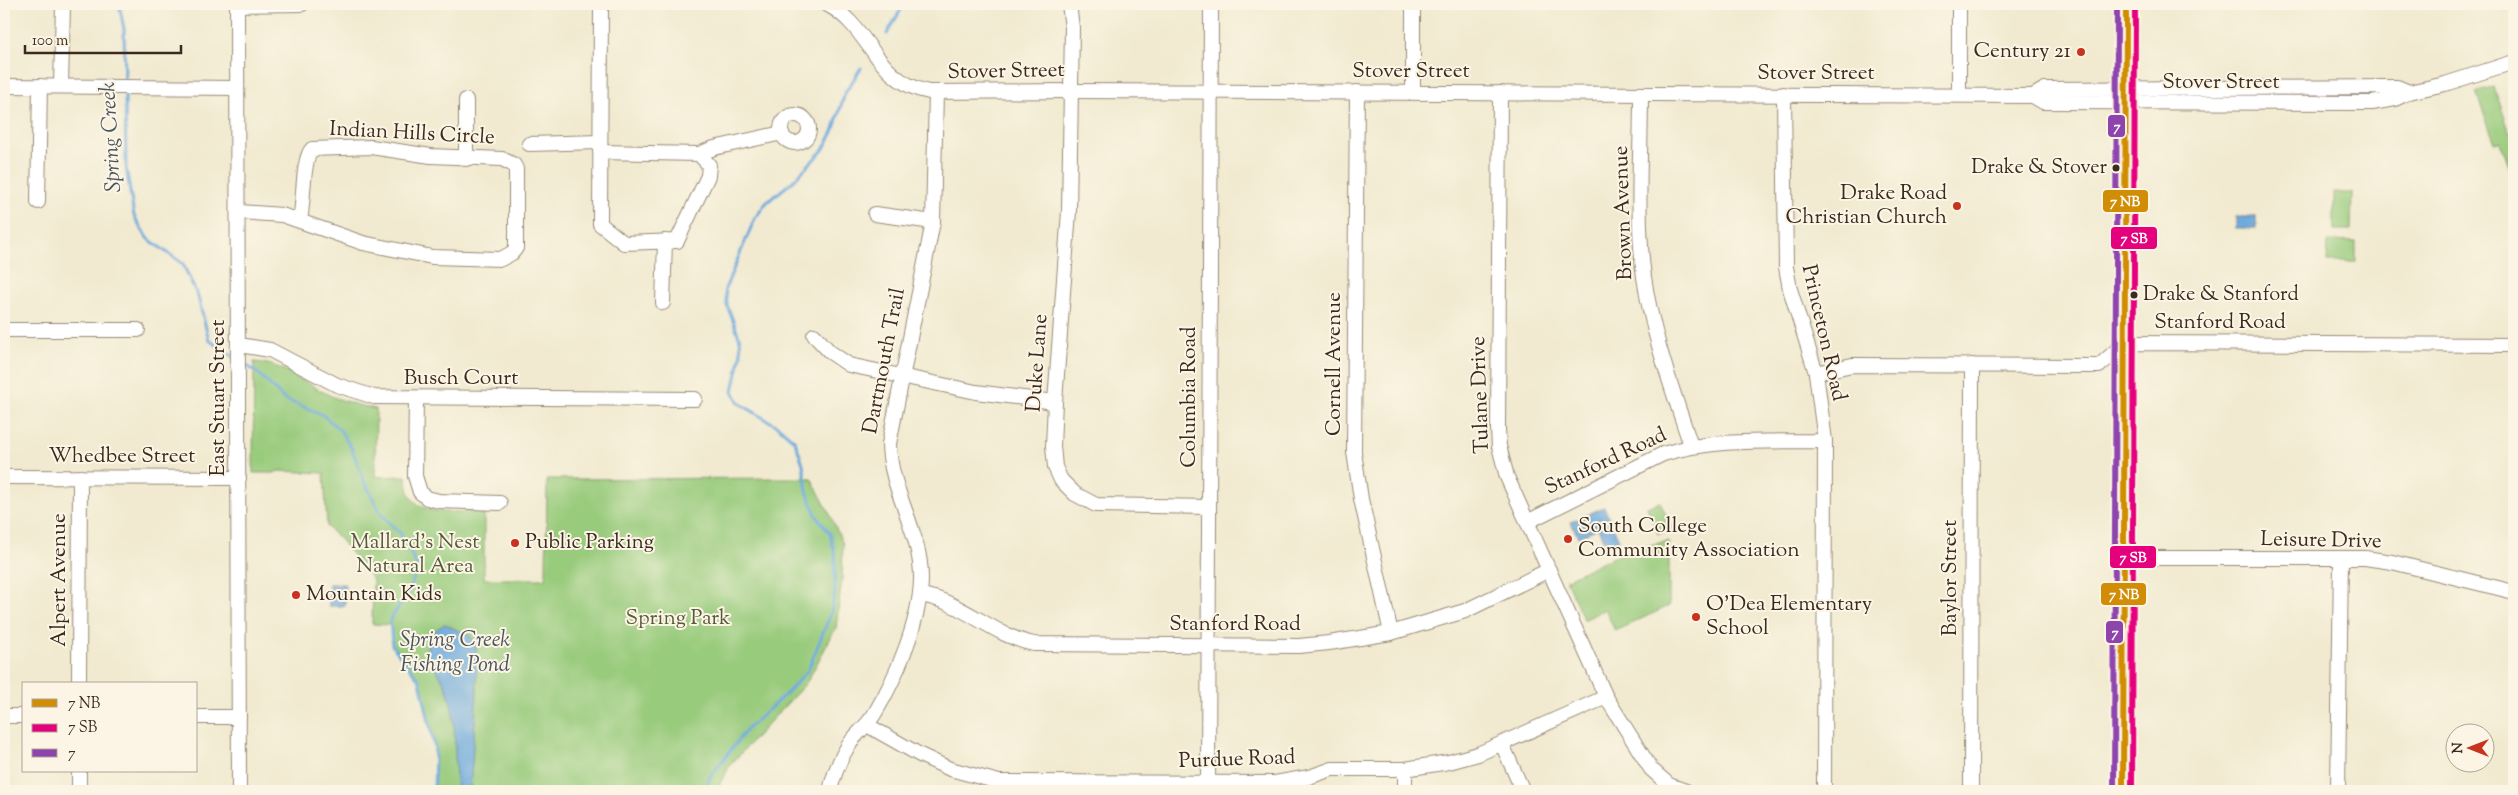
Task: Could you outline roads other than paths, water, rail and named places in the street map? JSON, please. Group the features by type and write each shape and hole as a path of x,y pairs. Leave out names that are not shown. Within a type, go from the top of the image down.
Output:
{"main road":[{"path":"2123,791 2126,4"}],"street":[{"path":"61,86 63,4"},
{"path":"237,4 302,4"},
{"name":"East Stuart Street","path":"237,4 240,382 238,791"},
{"path":"601,4 600,224 624,243 677,241 708,176 709,165 699,154"},
{"name":"Duke Lane","path":"1069,4 1072,28 1069,211 1055,402 1053,457 1061,480 1085,501 1106,507 1209,507"},
{"name":"Columbia Road","path":"1208,787 1211,4"},
{"path":"1413,4 1413,92"},
{"path":"1959,4 1959,95"},
{"name":"Stover Street","path":"833,5 847,16 891,74 913,88 936,92 1210,91 1959,95 2033,96 2043,102 2126,96 2372,104 2395,99 2408,92 2454,81 2514,62"},
{"path":"4,86 237,88"},
{"path":"38,202 40,86"},
{"name":"Dartmouth Trail","path":"830,791 838,766 847,749 867,725 886,692 900,662 916,616 920,595 919,547 889,459 890,432 933,222 936,92"},
{"name":"Cornell Avenue","path":"1357,92 1354,452 1360,499 1391,633"},
{"name":"Tulane Drive","path":"1500,93 1498,429 1503,464 1606,697 1651,769 1669,785 1686,791"},
{"name":"Brown Avenue","path":"1641,94 1641,229 1644,277 1671,386 1691,446"},
{"name":"Princeton Road","path":"1784,94 1786,267 1790,289 1816,373 1825,441 1824,791"},
{"path":"466,100 466,159"},
{"path":"530,144 699,154 714,148 782,133"},
{"name":"Indian Hills Circle","path":"239,212 282,215 363,243 405,253 450,258 501,259 512,254 516,248 516,169 514,165 502,159 466,159 371,147 312,149 305,160 305,195 300,220"},
{"path":"875,214 933,222"},
{"path":"663,303 665,241"},
{"path":"4,330 138,330"},
{"path":"814,335 830,352 850,365 976,392 1055,402"},
{"name":"Stanford Road","path":"1816,373 1852,365 2099,366 2125,343 2514,345"},
{"name":"Busch Court","path":"239,346 270,350 337,385 360,394 388,399 695,400"},
{"name":"Baylor Street","path":"1971,791 1972,365"},
{"path":"416,399 415,476 420,492 427,498 439,500 500,504"},
{"name":"Stanford Road","path":"1527,522 1663,454 1691,446 1825,441"},
{"name":"Whedbee Street","path":"4,477 239,478"},
{"name":"Alpert Avenue","path":"79,682 80,477"},
{"name":"Leisure Drive","path":"2124,558 2365,558 2392,562 2514,592"},
{"path":"2338,791 2341,559"},
{"name":"Stanford Road","path":"920,595 949,602 1007,636 1034,644 1299,646 1391,633 1465,611 1549,570"},
{"name":"Purdue Road","path":"867,725 920,755 950,769 1000,782 1208,787 1275,783 1309,777 1332,769 1405,769 1449,762 1502,744 1606,697"},
{"path":"4,716 22,716"},
{"path":"198,716 239,717"},
{"path":"1502,744 1523,791"},
{"path":"1405,769 1405,791"},
{"path":"79,772 79,791"}],"water":[{"path":"2236,217 2256,217 2256,228 2236,228"},
{"path":"1604,507 1619,540 1606,546 1598,528 1578,537 1571,522"},
{"path":"329,584 345,584 345,606 329,606"},
{"name":"Spring Creek Fishing Pond","path":"445,624 470,636 476,643 477,693 470,791 457,791 451,704 446,686 427,649 427,643 431,634"}],"waterway":[{"name":"Spring Creek","path":"119,4 124,29 125,84"},
{"path":"887,34 904,4"},
{"path":"704,791 710,777 746,730 788,692 808,670 831,613 835,591 835,555 830,534 816,515 807,491 803,464 795,441 779,427 739,403 733,391 741,355 740,339 727,305 725,289 755,218 767,202 792,182 823,150 833,132 845,93 861,68"},
{"name":"Spring Creek","path":"125,91 126,167 134,216 147,238 183,264 198,297 209,340 234,357"},
{"name":"Spring Creek","path":"243,363 259,374 284,399 323,415 340,430 352,449 364,481 381,514 401,534 417,566 409,593 390,619 392,645 420,681 435,749 434,791"}],"place":[{"name":"Century 21","path":"2081,52"},
{"name":"Drake & Stover","path":"2116,168"},
{"name":"Drake Road Christian Church","path":"1957,206"},
{"name":"Drake & Stanford","path":"2134,295"},
{"name":"South College Community Association","path":"1568,539"},
{"name":"Public Parking","path":"515,543"},
{"name":"Mountain Kids","path":"296,595"},
{"name":"O'Dea Elementary School","path":"1696,617"}],"park label":[{"name":"Mallard's Nest Natural Area","path":"415,555"},
{"name":"Spring Park","path":"678,619"}]}
